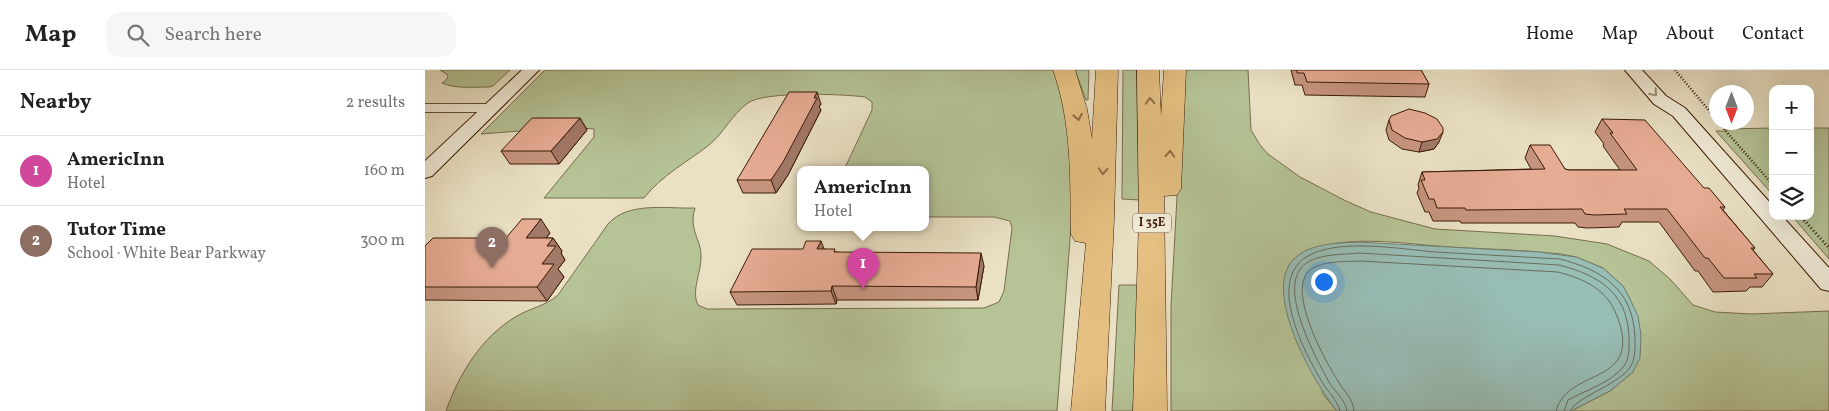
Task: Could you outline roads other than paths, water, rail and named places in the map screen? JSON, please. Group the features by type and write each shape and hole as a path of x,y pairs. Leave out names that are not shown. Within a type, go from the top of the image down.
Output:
{"highway":[{"path":"1064,70 1074,98 1080,128 1090,376"},
{"path":"1088,411 1101,219 1107,70"},
{"name":"I 35E","path":"1148,70 1152,178 1150,411"},
{"path":"1151,377 1167,210 1175,70"}],"main road":[{"path":"425,172 531,70"},
{"path":"1633,70 1660,100 1679,112 1829,283"},
{"path":"1652,70 1677,98 1679,112"}],"street":[{"path":"425,108 493,108"}],"water":[{"path":"1359,242 1539,252 1576,257 1603,268 1623,286 1638,316 1641,335 1640,358 1633,372 1610,391 1571,411 1337,411 1316,380 1295,336 1287,314 1284,292 1285,274 1294,259 1308,250 1325,245"}],"place":[{"name":"Tutor Time","path":"492,268"},
{"name":"AmericInn","path":"863,289"}]}
